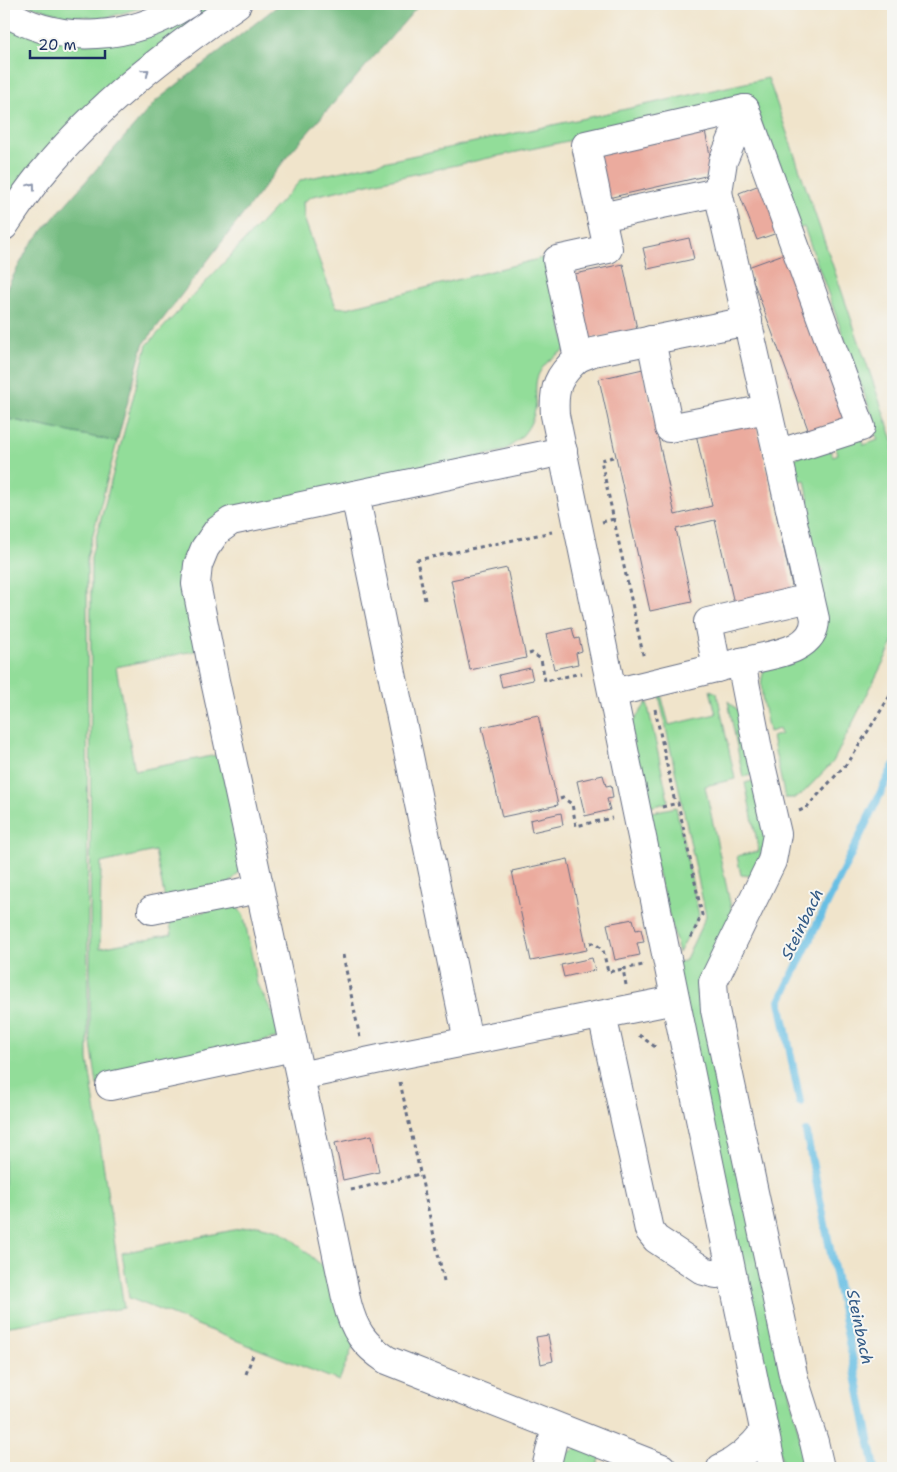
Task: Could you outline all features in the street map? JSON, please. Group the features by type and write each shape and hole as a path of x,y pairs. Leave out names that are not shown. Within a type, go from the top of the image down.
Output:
{"main road":[{"path":"4,11 32,25 50,30 101,35 137,28 171,14 187,4"},
{"path":"4,226 44,171 66,145 96,116 128,87 194,34 237,4"},
{"path":"613,693 796,648 804,643 815,628 815,619 718,192 723,161 746,109"},
{"path":"578,358 557,260 608,249 586,145 746,109"},
{"path":"746,109 861,427 830,441 777,454"},
{"path":"601,217 718,192"},
{"path":"748,322 593,352 578,358 565,370 558,380 554,397 554,415 772,1468"},
{"path":"651,340 669,428 767,409"},
{"path":"563,452 231,521 217,531 205,548 198,565 196,584 347,1303 360,1337 372,1351 387,1360 662,1468"},
{"path":"355,495 468,1041"},
{"path":"810,598 708,622 729,665 761,766 777,834 772,861 712,982 715,1010 792,1369 820,1468"},
{"path":"152,910 259,889"},
{"path":"300,1076 675,1000"},
{"path":"602,1015 649,1230 656,1239 704,1271 716,1274 731,1271"},
{"path":"110,1086 293,1048"},
{"path":"546,1468 556,1427"},
{"path":"721,1468 747,1452 764,1432"}],"path":[{"path":"613,457 601,460 675,804"},
{"path":"425,600 416,560 614,519"},
{"path":"774,822 806,808 850,760 893,691"},
{"path":"560,799 563,798 572,804 576,826 678,803 702,914 681,957 608,972 603,950 594,943 590,944"},
{"path":"343,955 360,1040"},
{"path":"623,969 626,987"},
{"path":"394,1056 444,1281"},
{"path":"246,1374 253,1355"}],"green space":[{"path":"24,4 152,4 105,18 62,15"},
{"path":"202,4 219,4 4,208 4,21 49,37 198,7"},
{"path":"280,4 420,4 290,153 143,345 117,442 4,418 4,293 30,245 156,101"},
{"path":"768,78 893,440 893,643 833,762 801,795 795,798 785,798 772,737 781,734 779,729 769,732 762,696 762,677 770,663 780,658 800,653 813,575 823,572 821,567 811,570 796,504 809,501 805,480 792,484 787,461 829,446 833,456 838,454 834,444 859,435 864,445 878,440 874,430 877,429 804,227 798,229 753,101 313,196 303,202 304,218 336,307 347,308 546,257 567,349 549,360 542,368 537,378 535,409 530,424 516,442 503,451 211,523 199,650 116,667 135,771 222,754 244,860 241,870 227,886 165,899 155,851 101,863 100,948 172,934 169,920 232,905 238,908 244,916 257,984 274,1015 282,1036 97,1085 90,1035 91,557 147,345 301,180"},
{"path":"4,418 117,442 87,557 88,1059 124,1308 4,1327"},
{"path":"710,690 717,693 735,779 705,786 733,917 707,997 806,1468 783,1468 673,963 685,961 706,916 659,695 661,694 669,725 716,714"},
{"path":"728,701 739,711 755,774 743,777"},
{"path":"647,702 668,800 666,803 641,809 631,725"},
{"path":"756,780 766,846 751,876 741,875 737,856 759,851 745,783"},
{"path":"676,807 699,915 679,953 642,814"},
{"path":"258,1225 279,1230 292,1239 331,1274 355,1341 339,1381 129,1298 122,1253"},
{"path":"585,1447 603,1453 596,1468 552,1468 566,1454"}],"building":[{"path":"705,131 714,174 608,198 598,155"},
{"path":"762,184 780,232 757,240 739,193"},
{"path":"689,238 694,259 648,269 643,248"},
{"path":"789,252 849,417 809,432 748,267"},
{"path":"623,264 637,329 584,340 570,275"},
{"path":"643,369 675,515 712,506 696,434 756,421 794,595 735,608 715,520 676,529 692,602 650,611 599,379"},
{"path":"507,568 526,658 470,670 451,580"},
{"path":"572,628 575,639 579,638 582,651 576,653 578,664 554,669 546,634"},
{"path":"530,668 533,680 502,687 499,675"},
{"path":"538,715 558,805 502,817 482,727"},
{"path":"603,775 606,786 611,785 613,798 607,799 610,810 585,816 577,781"},
{"path":"561,813 563,825 532,832 530,820"},
{"path":"568,859 587,950 531,961 512,871"},
{"path":"633,919 636,930 641,929 644,942 637,943 640,955 615,960 607,924"},
{"path":"592,958 595,970 564,977 561,965"},
{"path":"372,1135 379,1172 343,1180 335,1143"},
{"path":"548,1335 553,1361 541,1364 536,1337"}],"waterway":[{"name":"Steinbach","path":"800,1102 780,1001 893,767"},
{"name":"Steinbach","path":"806,1132 875,1468"}]}
